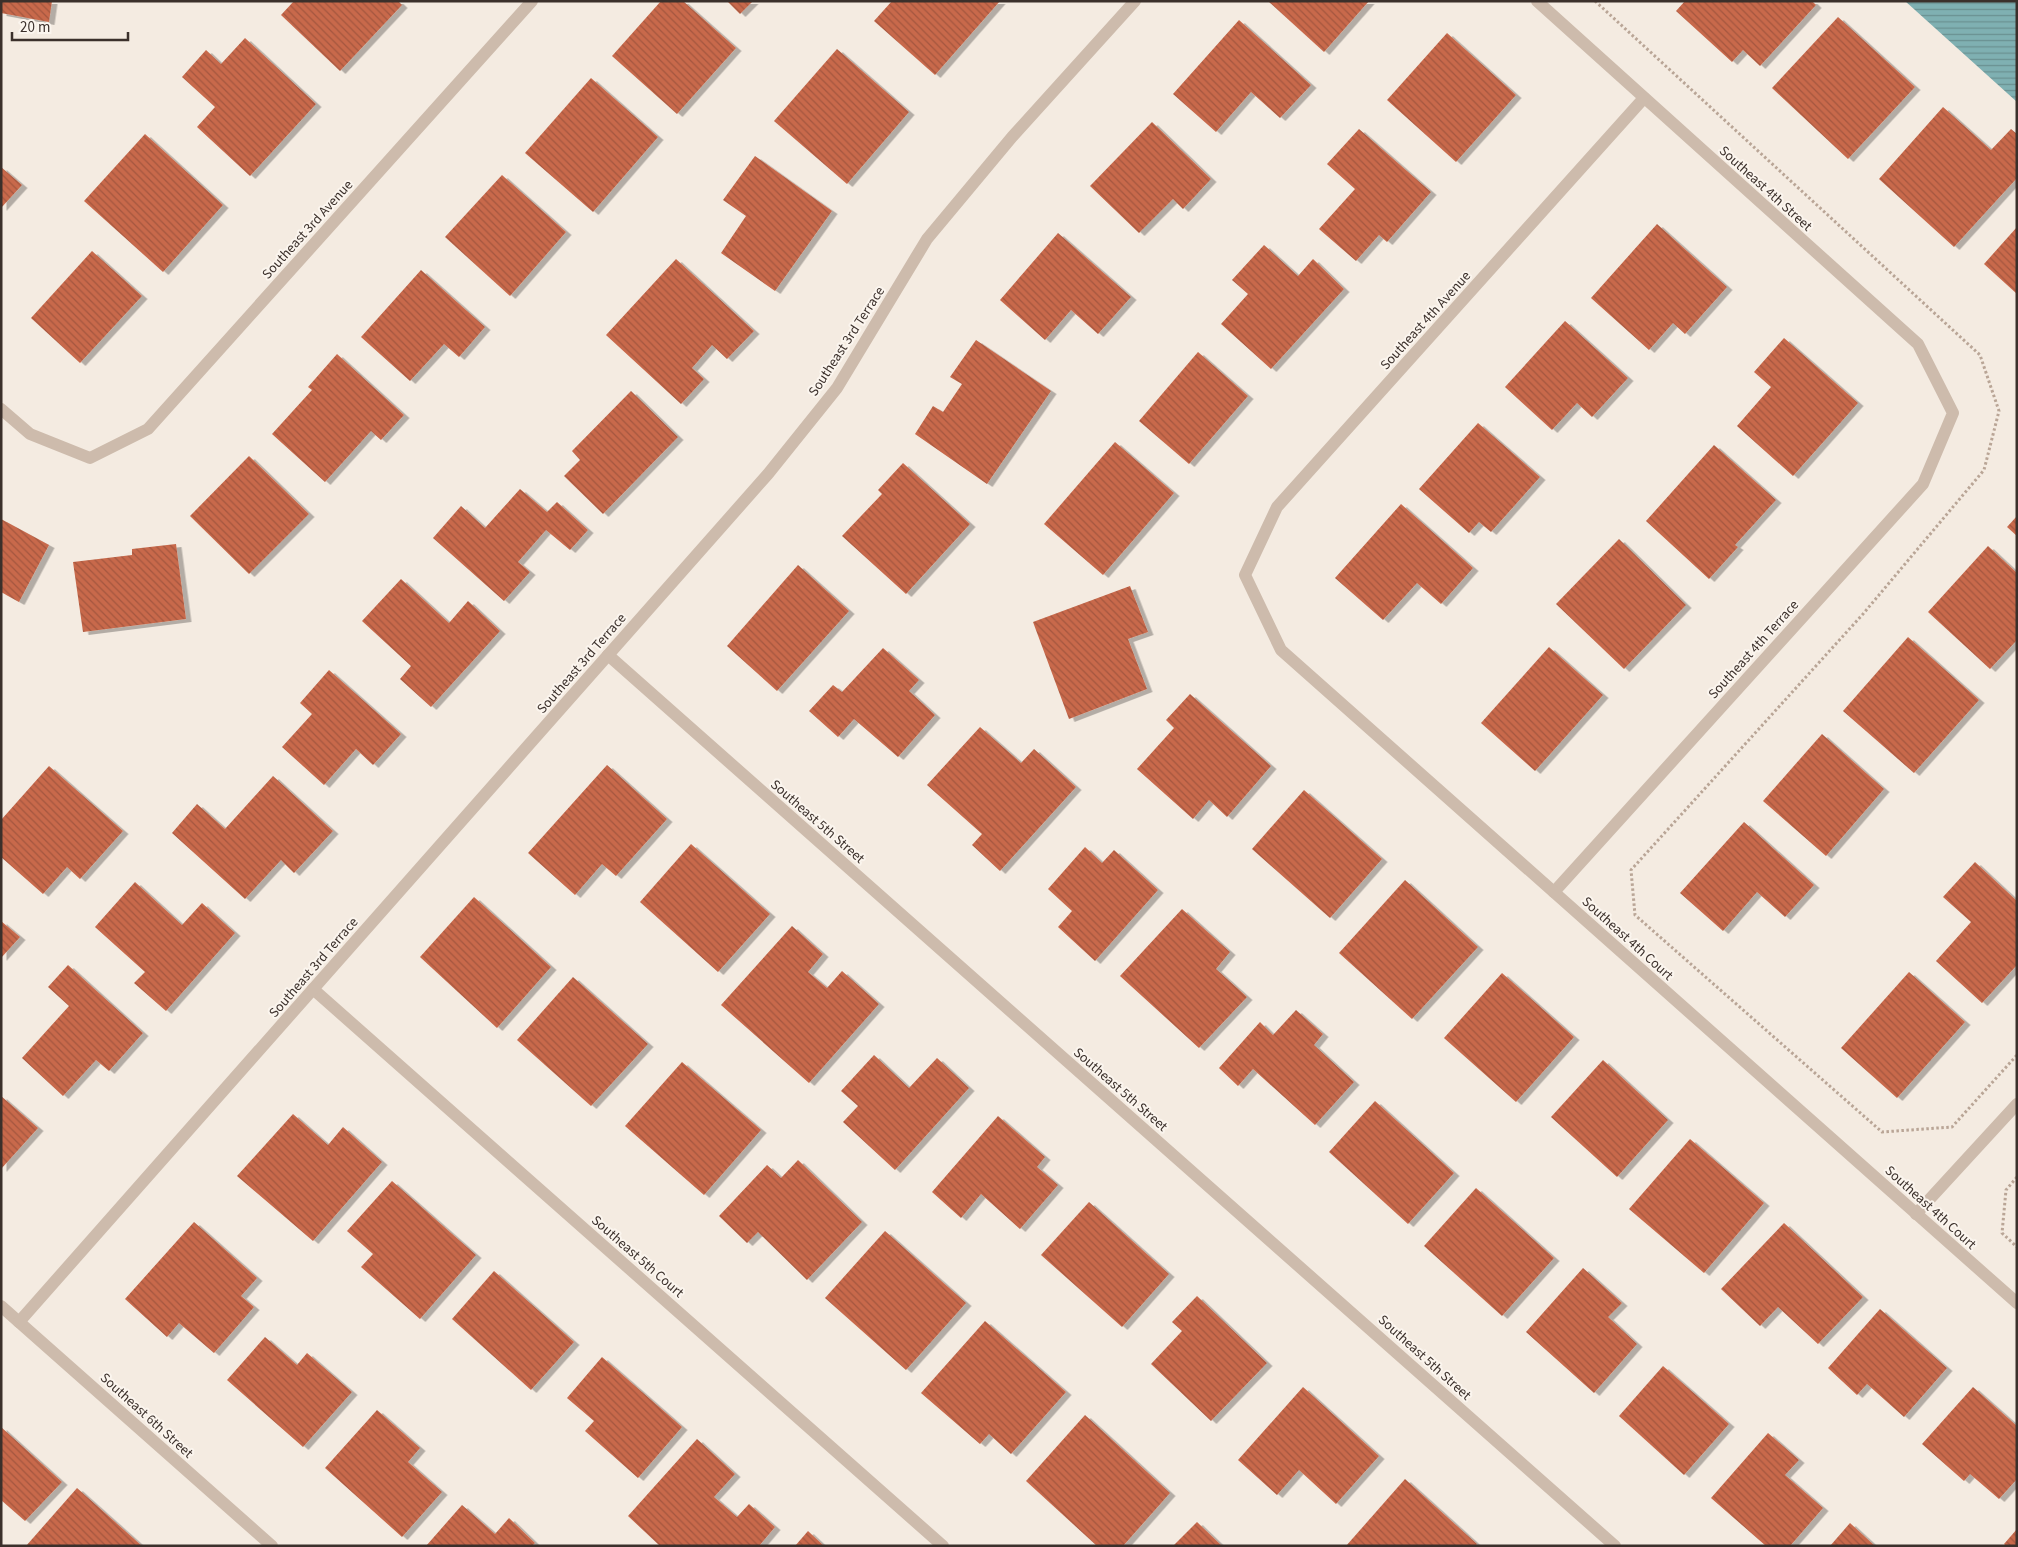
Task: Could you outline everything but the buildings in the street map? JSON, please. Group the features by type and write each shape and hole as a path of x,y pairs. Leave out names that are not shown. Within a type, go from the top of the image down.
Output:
{"street":[{"name":"Southeast 3rd Avenue","path":"1,409 30,434 90,458 148,429 532,1"},
{"name":"Southeast 3rd Terrace","path":"19,1322 768,474 837,388 927,239 1012,137 1135,1"},
{"name":"Southeast 4th Street","path":"1537,1 1918,344 1953,413"},
{"name":"Southeast 4th Avenue","path":"1246,575 1277,507 1644,98"},
{"name":"Southeast 4th Terrace","path":"1554,892 1923,484 1953,413"},
{"name":"Southeast 4th Court","path":"1246,575 1282,650 2017,1303"},
{"name":"Southeast 5th Street","path":"608,655 1615,1546"},
{"name":"Southeast 5th Court","path":"313,989 943,1546"},
{"path":"1916,1214 2017,1104"},
{"name":"Southeast 6th Street","path":"1,1306 272,1546"}],"path":[{"path":"2017,1177 2006,1190 2002,1233 2017,1247"}],"water":[{"path":"1905,1 2017,1 2017,102"}]}
